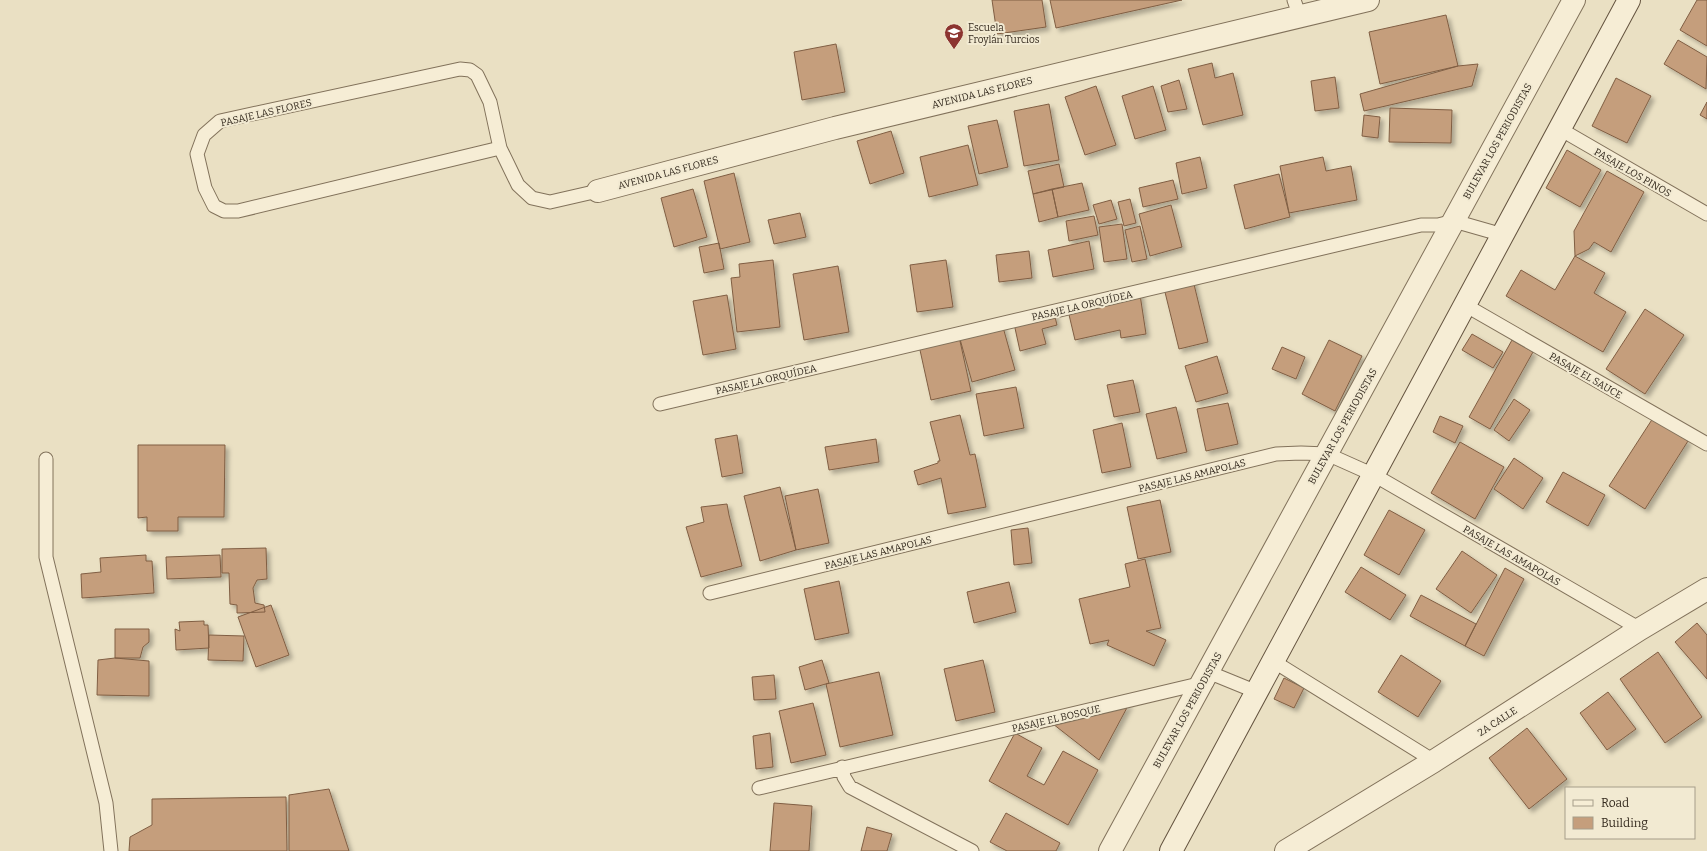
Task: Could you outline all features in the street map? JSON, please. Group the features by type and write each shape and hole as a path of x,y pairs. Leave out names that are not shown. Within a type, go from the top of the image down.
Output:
{"street":[{"name":"AVENIDA LAS FLORES","path":"598,191 835,128 1082,68 1297,9 1368,0"},
{"name":"BULEVAR LOS PERIODISTAS","path":"1110,851 1574,0"},
{"path":"1171,851 1629,0"},
{"name":"2A CALLE","path":"1286,851 1434,761 1640,629 1707,589"}],"lane":[{"name":"PASAJE LAS FLORES","path":"500,148 238,211 224,210 214,206 204,188 198,154 204,135 220,121 460,69 470,70 477,75 490,102 500,148 518,184 532,198 550,202 598,191"},
{"name":"PASAJE LOS PINOS","path":"1560,129 1707,214"},
{"name":"PASAJE LA ORQUÍDEA","path":"660,404 1421,225 1438,225 1454,221 1503,235"},
{"name":"PASAJE EL SAUCE","path":"1465,305 1707,444"},
{"name":"PASAJE LAS AMAPOLAS","path":"710,593 1276,454 1327,454 1374,475 1640,629"},
{"path":"46,459 46,557 106,803 111,851"},
{"path":"1273,662 1434,761"},
{"path":"1208,672 1257,692"},
{"name":"PASAJE EL BOSQUE","path":"758,788 1207,682 1208,672"},
{"path":"842,767 844,778 850,787 972,851"}],"building":[{"path":"992,0 1042,0 1046,27 997,34"},
{"path":"1050,0 1182,0 1056,28"},
{"path":"1697,0 1707,0 1707,46 1680,30"},
{"path":"1446,15 1458,66 1380,84 1369,32"},
{"path":"1678,40 1707,57 1706,89 1664,64"},
{"path":"836,44 845,92 802,100 794,52"},
{"path":"1212,63 1215,78 1233,73 1243,115 1203,125 1188,69"},
{"path":"1478,64 1472,86 1364,111 1360,94 1458,66"},
{"path":"1335,77 1339,108 1315,111 1311,81"},
{"path":"1616,78 1651,96 1627,143 1592,126"},
{"path":"1179,80 1187,109 1168,112 1161,86"},
{"path":"1096,86 1116,145 1085,155 1065,97"},
{"path":"1153,86 1166,130 1135,139 1122,96"},
{"path":"1707,102 1707,119 1700,115"},
{"path":"1049,104 1059,160 1024,166 1014,111"},
{"path":"1390,108 1452,110 1451,143 1389,142"},
{"path":"1364,115 1380,117 1378,138 1362,136"},
{"path":"997,120 1008,167 979,174 968,126"},
{"path":"891,131 904,173 870,184 857,141"},
{"path":"968,145 978,185 929,197 920,157"},
{"path":"1567,150 1601,170 1580,207 1546,188"},
{"path":"1200,157 1207,188 1182,194 1176,163"},
{"path":"1323,157 1326,171 1351,166 1357,200 1289,213 1280,166"},
{"path":"1059,164 1064,187 1033,194 1028,171"},
{"path":"1607,171 1644,192 1611,252 1594,242 1589,249 1575,256 1574,231"},
{"path":"734,173 750,242 720,249 704,181"},
{"path":"1279,174 1290,217 1245,229 1234,185"},
{"path":"1173,180 1178,199 1143,207 1139,188"},
{"path":"1082,183 1089,210 1058,217 1052,189"},
{"path":"693,189 707,237 674,247 661,198"},
{"path":"1052,189 1058,217 1039,222 1033,194"},
{"path":"1130,199 1136,223 1124,226 1118,202"},
{"path":"1111,200 1117,219 1099,224 1093,205"},
{"path":"1171,205 1182,247 1150,256 1139,214"},
{"path":"800,213 806,237 774,244 768,220"},
{"path":"1094,216 1098,235 1069,241 1066,221"},
{"path":"1122,224 1127,259 1104,262 1099,227"},
{"path":"1140,226 1147,259 1132,262 1125,230"},
{"path":"1089,241 1094,269 1053,277 1048,250"},
{"path":"719,243 724,269 704,273 699,247"},
{"path":"1029,251 1032,278 999,282 996,255"},
{"path":"1575,256 1605,273 1594,293 1626,312 1603,352 1506,296 1521,270 1555,290"},
{"path":"773,260 780,327 737,332 731,278 740,277 739,264"},
{"path":"946,260 953,307 917,312 910,265"},
{"path":"838,266 849,332 804,340 793,274"},
{"path":"1192,276 1208,342 1179,349 1163,284"},
{"path":"1139,288 1146,334 1121,338 1120,330 1075,340 1066,302"},
{"path":"727,295 736,349 703,355 693,301"},
{"path":"1053,309 1057,325 1042,329 1046,344 1020,351 1013,319"},
{"path":"1645,309 1684,335 1645,394 1606,369"},
{"path":"1001,320 1015,370 972,382 958,332"},
{"path":"958,332 971,391 931,400 918,341"},
{"path":"1472,334 1503,352 1493,368 1462,350"},
{"path":"1329,340 1362,356 1335,411 1302,394"},
{"path":"1512,340 1533,352 1490,429 1469,417"},
{"path":"1282,347 1305,357 1296,379 1272,369"},
{"path":"1217,356 1228,393 1196,402 1185,366"},
{"path":"1133,380 1140,412 1114,417 1107,385"},
{"path":"1016,387 1024,428 984,436 976,394"},
{"path":"1514,399 1530,410 1509,441 1494,430"},
{"path":"1228,403 1238,444 1206,451 1197,409"},
{"path":"1176,407 1187,452 1157,459 1146,414"},
{"path":"960,415 970,455 975,454 986,507 948,514 941,478 918,485 914,471 940,461 930,422"},
{"path":"1440,416 1463,426 1455,443 1433,432"},
{"path":"1653,418 1688,441 1645,509 1609,486"},
{"path":"1122,423 1131,467 1102,473 1093,430"},
{"path":"737,435 743,473 722,477 715,439"},
{"path":"876,439 879,462 829,470 825,447"},
{"path":"1460,442 1504,467 1475,519 1431,493"},
{"path":"138,445 225,445 224,517 178,517 178,531 147,531 147,517 138,518"},
{"path":"1514,458 1543,478 1523,509 1494,489"},
{"path":"1563,472 1605,495 1588,526 1546,502"},
{"path":"780,487 796,550 760,561 744,496"},
{"path":"818,489 829,543 796,550 785,496"},
{"path":"1160,500 1171,552 1138,559 1127,507"},
{"path":"727,504 742,566 701,577 686,527 704,522 701,507"},
{"path":"1389,510 1425,530 1399,575 1364,555"},
{"path":"1028,528 1032,563 1014,565 1011,530"},
{"path":"266,548 267,579 257,580 253,588 255,603 264,605 265,612 237,613 237,605 230,604 229,573 222,573 222,549"},
{"path":"1462,551 1497,575 1471,613 1436,589"},
{"path":"146,555 146,561 152,561 154,593 82,598 81,574 101,572 100,558"},
{"path":"220,555 221,577 167,579 166,557"},
{"path":"1145,559 1161,628 1146,631 1166,640 1154,666 1107,645 1109,640 1090,644 1079,599 1130,587 1125,564"},
{"path":"1361,567 1406,595 1390,620 1345,592"},
{"path":"1505,568 1524,579 1484,656 1465,646"},
{"path":"839,581 849,633 815,640 804,589"},
{"path":"1009,582 1016,612 974,623 967,592"},
{"path":"1421,595 1476,624 1465,646 1410,616"},
{"path":"271,605 289,655 256,667 238,617"},
{"path":"204,621 204,625 208,625 209,648 176,650 175,629 180,631 179,622"},
{"path":"1697,623 1707,635 1707,679 1675,642"},
{"path":"115,629 149,629 149,642 143,647 140,658 115,658"},
{"path":"209,635 244,636 243,661 208,660"},
{"path":"1658,652 1702,717 1665,743 1620,679"},
{"path":"1401,655 1441,681 1418,717 1378,692"},
{"path":"115,658 149,661 149,696 97,695 98,660"},
{"path":"822,660 829,683 805,690 799,667"},
{"path":"983,660 995,712 956,721 944,669"},
{"path":"879,672 893,735 840,747 826,684"},
{"path":"774,675 776,699 754,700 752,677"},
{"path":"1284,678 1304,688 1294,708 1274,699"},
{"path":"1608,692 1636,729 1607,750 1580,713"},
{"path":"813,703 826,755 791,763 779,711"},
{"path":"1129,704 1099,760 1053,724"},
{"path":"1527,728 1567,779 1529,809 1489,758"},
{"path":"770,733 773,767 756,769 753,736"},
{"path":"1015,733 1042,748 1027,776 1044,785 1063,751 1098,770 1068,825 989,781"},
{"path":"329,789 349,851 289,851 289,795"},
{"path":"286,797 287,851 129,851 130,837 152,825 152,799"},
{"path":"774,803 812,806 809,851 770,851"},
{"path":"1006,813 1060,843 1056,851 1007,851 990,842"},
{"path":"867,827 892,834 887,851 861,851"}],"place":[{"name":"Escuela Froylán Turcios","path":"954,50"}]}
